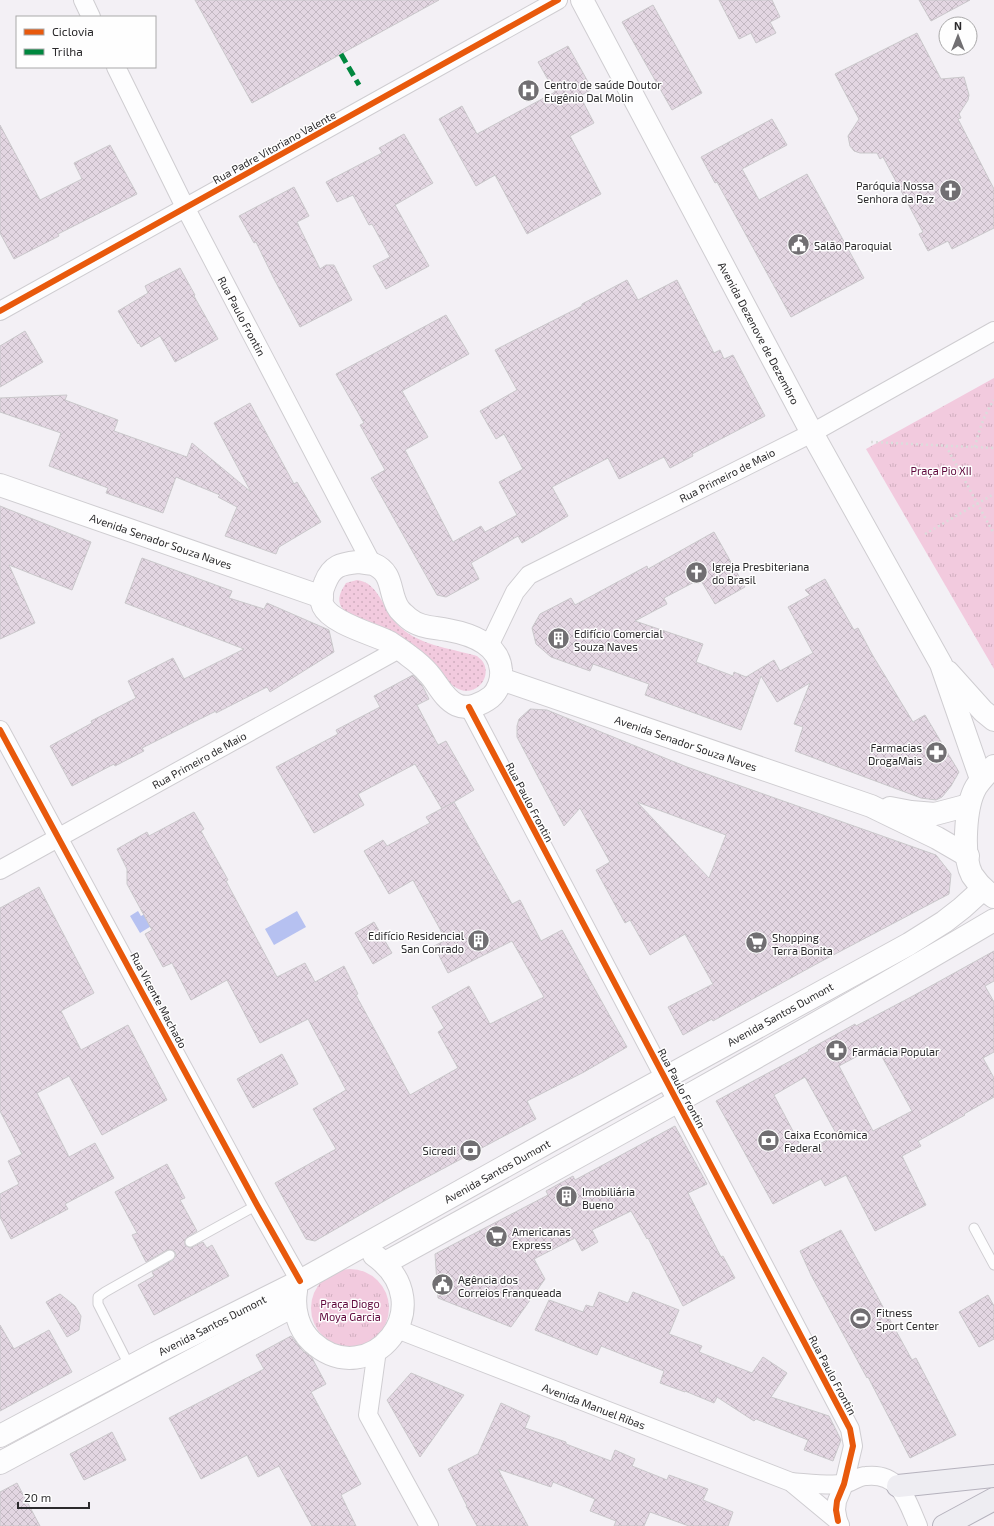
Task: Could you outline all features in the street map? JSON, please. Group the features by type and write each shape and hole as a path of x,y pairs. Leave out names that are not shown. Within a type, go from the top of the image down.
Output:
{"main road":[{"name":"Avenida Dezenove de Dezembro","path":"582,0 812,432 941,664 987,773"},
{"name":"Avenida Senador Souza Naves","path":"0,485 322,597"},
{"path":"358,562 372,564 380,568 387,576 399,609 409,618 428,628 446,629 472,637 489,646 498,657 502,679 492,696 481,704 469,708 458,706 449,699 429,674 408,655 389,643 337,619 325,608 322,604 324,584 329,573 336,566 358,562"},
{"name":"Avenida Dezenove de Dezembro","path":"941,664 983,711 994,720"},
{"name":"Avenida Senador Souza Naves","path":"502,679 871,806"},
{"path":"987,773 975,789 969,805 966,825 968,856 972,874 988,893"},
{"path":"871,806 935,814 969,805"},
{"path":"871,806 937,838 968,856"},
{"name":"Avenida Santos Dumont","path":"0,1436 130,1367 300,1281 909,944 944,922 962,908 988,893"},
{"path":"385,1263 678,1102 870,994 994,920"},
{"path":"300,1281 297,1289 295,1305 298,1322 307,1337 319,1349 335,1356 349,1358 364,1356 377,1350 389,1341 397,1329 403,1312 402,1294 396,1277 385,1263 372,1254 358,1249"},
{"name":"Avenida Santos Dumont","path":"0,1462 295,1305"},
{"path":"898,1486 994,1476"},
{"path":"944,1526 994,1499"}],"street":[{"path":"83,0 91,16"},
{"name":"Rua Padre Vitoriano Valente","path":"0,311 558,0"},
{"name":"Rua Paulo Frontin","path":"116,68 185,207 372,564"},
{"name":"Rua Primeiro de Maio","path":"489,646 515,592 529,575 812,432 994,331"},
{"name":"Rua Primeiro de Maio","path":"0,870 399,649"},
{"name":"Rua Paulo Frontin","path":"469,708 850,1429 853,1446 844,1484 837,1501 836,1510 840,1524"},
{"name":"Rua Vicente Machado","path":"0,730 60,838 257,1205 300,1281"},
{"name":"Avenida Manuel Ribas","path":"397,1329 791,1482 844,1484 858,1478 873,1475 892,1480 898,1486"},
{"path":"377,1350 368,1415 429,1526"},
{"name":"Avenida Manuel Ribas","path":"791,1482 840,1524"},
{"path":"898,1486 918,1526"}],"lane":[{"path":"190,1242 257,1205"},
{"path":"974,1228 994,1265"},
{"path":"130,1367 98,1304 98,1297 170,1255"}],"path":[{"path":"975,447 981,424 994,400"},
{"path":"871,442 994,448"},
{"path":"946,446 994,534"},
{"path":"925,534 994,494"}],"green space":[{"name":"Praça Pio XII","path":"994,378 994,669 866,449"},
{"path":"357,580 364,582 375,591 397,624 414,637 434,645 477,656 483,661 486,673 481,684 472,690 467,691 457,688 412,646 378,625 344,611 339,601 342,589 346,583"},
{"name":"Praça Diogo Moya Garcia","path":"350,1269 365,1272 378,1280 386,1293 389,1308 386,1323 378,1336 365,1344 350,1347 335,1344 322,1336 314,1323 311,1308 314,1293 322,1280 335,1272"}],"water":[{"path":"154,909 161,920 140,933 130,916 138,911 141,916"},
{"path":"297,911 306,927 274,945 265,929"}],"building":[{"path":"195,0 439,0 252,103"},
{"path":"719,0 772,0 780,17 770,22 776,33 756,43 751,33 739,39"},
{"path":"919,0 970,0 938,16 931,21"},
{"path":"653,5 702,93 672,110 622,22"},
{"path":"917,33 941,79 964,77 969,95 968,100 959,114 961,118 958,119 994,189 994,228 952,249 948,241 928,251 919,234 923,232 883,157 880,159 877,153 860,153 854,151 850,146 848,136 859,119 835,74"},
{"path":"568,46 592,89 580,96 594,123 570,136 601,194 527,234 495,175 476,186 439,119 462,106 477,134 555,92 538,62"},
{"name":"Salão Paroquial","path":"772,119 787,145 742,169 759,200 807,174 864,278 791,317 717,182 715,183 701,157"},
{"path":"0,125 40,200 82,179 74,163 110,145 137,194 58,234 59,236 14,259 0,233"},
{"path":"404,134 433,183 395,205 429,266 386,289 373,266 390,257 372,224 369,225 353,195 337,202 326,182 382,153 379,148"},
{"path":"294,187 309,216 297,222 320,269 326,265 334,265 352,300 300,327 256,242 254,243 239,216"},
{"path":"180,268 218,339 175,362 160,336 141,347 118,311 148,293 145,286"},
{"path":"627,280 638,300 677,280 714,353 720,350 724,359 733,355 765,416 692,454 693,456 670,468 664,457 619,479 608,458 552,487 568,516 522,543 518,536 471,563 479,579 446,597 437,595 371,478 385,470 360,425 364,423 336,374 446,315 469,354 402,391 428,437 405,450 453,542 481,526 485,532 517,515 499,482 523,469 504,434 496,439 480,411 517,390 495,350 582,306 582,304"},
{"path":"25,331 43,362 0,387 0,346"},
{"path":"67,395 65,400 118,420 114,431 187,457 192,443 251,492 214,423 250,403 294,484 297,482 321,522 279,547 276,554 225,536 237,507 218,497 220,495 176,477 163,513 106,493 108,488 49,466 61,433 0,412 0,398"},
{"path":"0,506 91,542 72,590 9,565 35,623 0,639"},
{"path":"714,532 745,587 715,604 700,579 664,598 667,604 635,621 703,644 696,662 733,676 734,672 746,677 774,660 780,671 813,653 788,607 810,595 805,590 825,579 854,630 858,628 913,722 925,715 959,772 951,786 942,797 936,800 921,798 795,751 803,727 794,724 810,683 777,702 761,676 741,730 645,695 649,684 593,664 590,671 551,657 536,644 532,628 540,614 571,598 575,605 647,566 648,569"},
{"path":"142,558 232,591 229,598 264,609 267,603 329,630 334,652 270,692 267,687 216,713 216,711 142,748 144,751 115,766 114,764 72,786 50,746 92,723 91,721 136,698 128,681 173,658 184,679 244,649 125,603"},
{"path":"413,675 422,685 429,699 417,705 438,745 446,741 474,790 442,809 415,764 358,794 364,805 314,833 276,767 338,734 336,730 380,707 374,696"},
{"path":"530,709 547,710 687,767 936,855 951,874 949,894 820,962 713,1021 712,1019 683,1035 668,1007 713,984 685,934 650,955 630,920 625,923 596,870 610,862 580,808 564,826 517,737 517,726 519,719","holes":["637,802 726,835 709,878"]},
{"path":"454,802 512,904 520,900 541,941 562,930 627,1047 584,1072 527,1101 536,1119 405,1189 315,1241 306,1239 275,1183 336,1149 313,1109 346,1090 308,1019 260,1043 227,980 191,1000 172,963 163,967 145,934 152,930 127,884 127,869 117,849 147,832 149,836 194,812 204,829 201,831 228,880 226,881 277,977 305,963 315,982 344,966 358,994 356,995 410,1095 458,1068 438,1032 444,1028 432,1007 469,986 490,1024 544,997 512,941 448,973 434,946 446,940 413,880 389,894 364,851 383,840 387,846 430,823 426,817"},
{"path":"39,887 94,993 61,1011 81,1050 128,1025 167,1100 102,1135 69,1076 37,1093 69,1157 95,1143 114,1178 65,1204 68,1209 11,1239 0,1217 0,1194 19,1184 8,1161 22,1154 0,1111 0,908"},
{"path":"374,922 392,953 373,964 355,933"},
{"path":"994,951 994,981 985,986 994,1002 994,1052 983,1058 994,1078 994,1097 918,1141 921,1146 902,1156 926,1205 875,1231 846,1175 825,1186 821,1179 773,1204 716,1101 809,1051 808,1050 855,1024 856,1026","holes":["876,1046 912,1111 873,1131 839,1066","805,1077 837,1135 804,1152 774,1095"]},
{"path":"282,1054 298,1084 253,1108 237,1079"},
{"path":"675,1126 707,1184 688,1193 721,1257 723,1256 735,1278 683,1306 648,1238 647,1239 631,1211 592,1230 598,1242 582,1251 575,1238 534,1259 545,1279 511,1327 438,1298 435,1254 548,1195 546,1191 573,1176 575,1180"},
{"path":"167,1164 185,1198 180,1200 197,1231 185,1239 185,1245 190,1248 203,1242 207,1248 212,1245 229,1276 154,1315 138,1285 154,1276 152,1272 173,1260 176,1255 173,1250 167,1250 146,1262 132,1235 137,1233 115,1192"},
{"path":"841,1230 912,1360 916,1358 956,1435 910,1458 868,1377 867,1378 811,1275 800,1251"},
{"path":"599,1292 628,1303 633,1292 679,1310 669,1334 702,1346 699,1352 752,1373 763,1357 787,1373 771,1397 829,1416 841,1440 833,1461 804,1450 808,1440 756,1419 754,1421 717,1397 714,1403 660,1383 664,1371 601,1346 597,1355 535,1330 549,1300 583,1312 586,1305 593,1307"},
{"path":"60,1294 75,1306 81,1316 79,1330 67,1337 46,1302"},
{"path":"988,1295 994,1306 994,1339 979,1347 959,1312"},
{"path":"0,1325 14,1349 49,1330 72,1372 0,1411"},
{"path":"291,1336 303,1351 311,1356 326,1384 311,1392 361,1484 341,1495 356,1526 312,1526 279,1466 258,1477 247,1455 201,1479 169,1418 264,1369 256,1355"},
{"path":"411,1373 464,1395 420,1457 387,1400"},
{"path":"501,1403 530,1416 525,1428 566,1442 566,1444 611,1461 615,1450 635,1459 632,1466 667,1480 669,1475 708,1489 703,1500 733,1512 728,1526 689,1526 650,1512 644,1526 614,1526 616,1521 590,1511 595,1499 553,1482 551,1487 498,1469 528,1526 477,1526 448,1469 478,1454"},
{"path":"112,1432 126,1460 84,1480 70,1454"},
{"path":"17,1483 40,1526 0,1526 0,1492"}],"marked path":[{"path":"341,54 359,85"}],"cycle path":[{"path":"0,311 558,0"},
{"path":"469,707 850,1429 853,1446 844,1484 837,1501 836,1510 838,1521"},
{"path":"0,730 257,1205 300,1281"}],"place":[{"name":"Centro de saúde Doutor Eugênio Dal Molin","path":"529,90"},
{"name":"Paróquia Nossa Senhora da Paz","path":"950,191"},
{"name":"Salão Paroquial","path":"799,245"},
{"name":"Igreja Presbiteriana do Brasil","path":"697,572"},
{"name":"Edifício Comercial Souza Naves","path":"558,639"},
{"name":"Farmacias DrogaMais","path":"937,753"},
{"name":"Edifício Residencial San Conrado","path":"479,941"},
{"name":"Shopping Terra Bonita","path":"756,943"},
{"name":"Farmácia Popular","path":"836,1051"},
{"name":"Caixa Econômica Federal","path":"768,1140"},
{"name":"Sicredi","path":"471,1150"},
{"name":"Imobiliária Bueno","path":"566,1197"},
{"name":"Americanas Express","path":"496,1237"},
{"name":"Agência dos Correios Franqueada","path":"442,1285"},
{"name":"Fitness Sport Center","path":"860,1318"}]}
